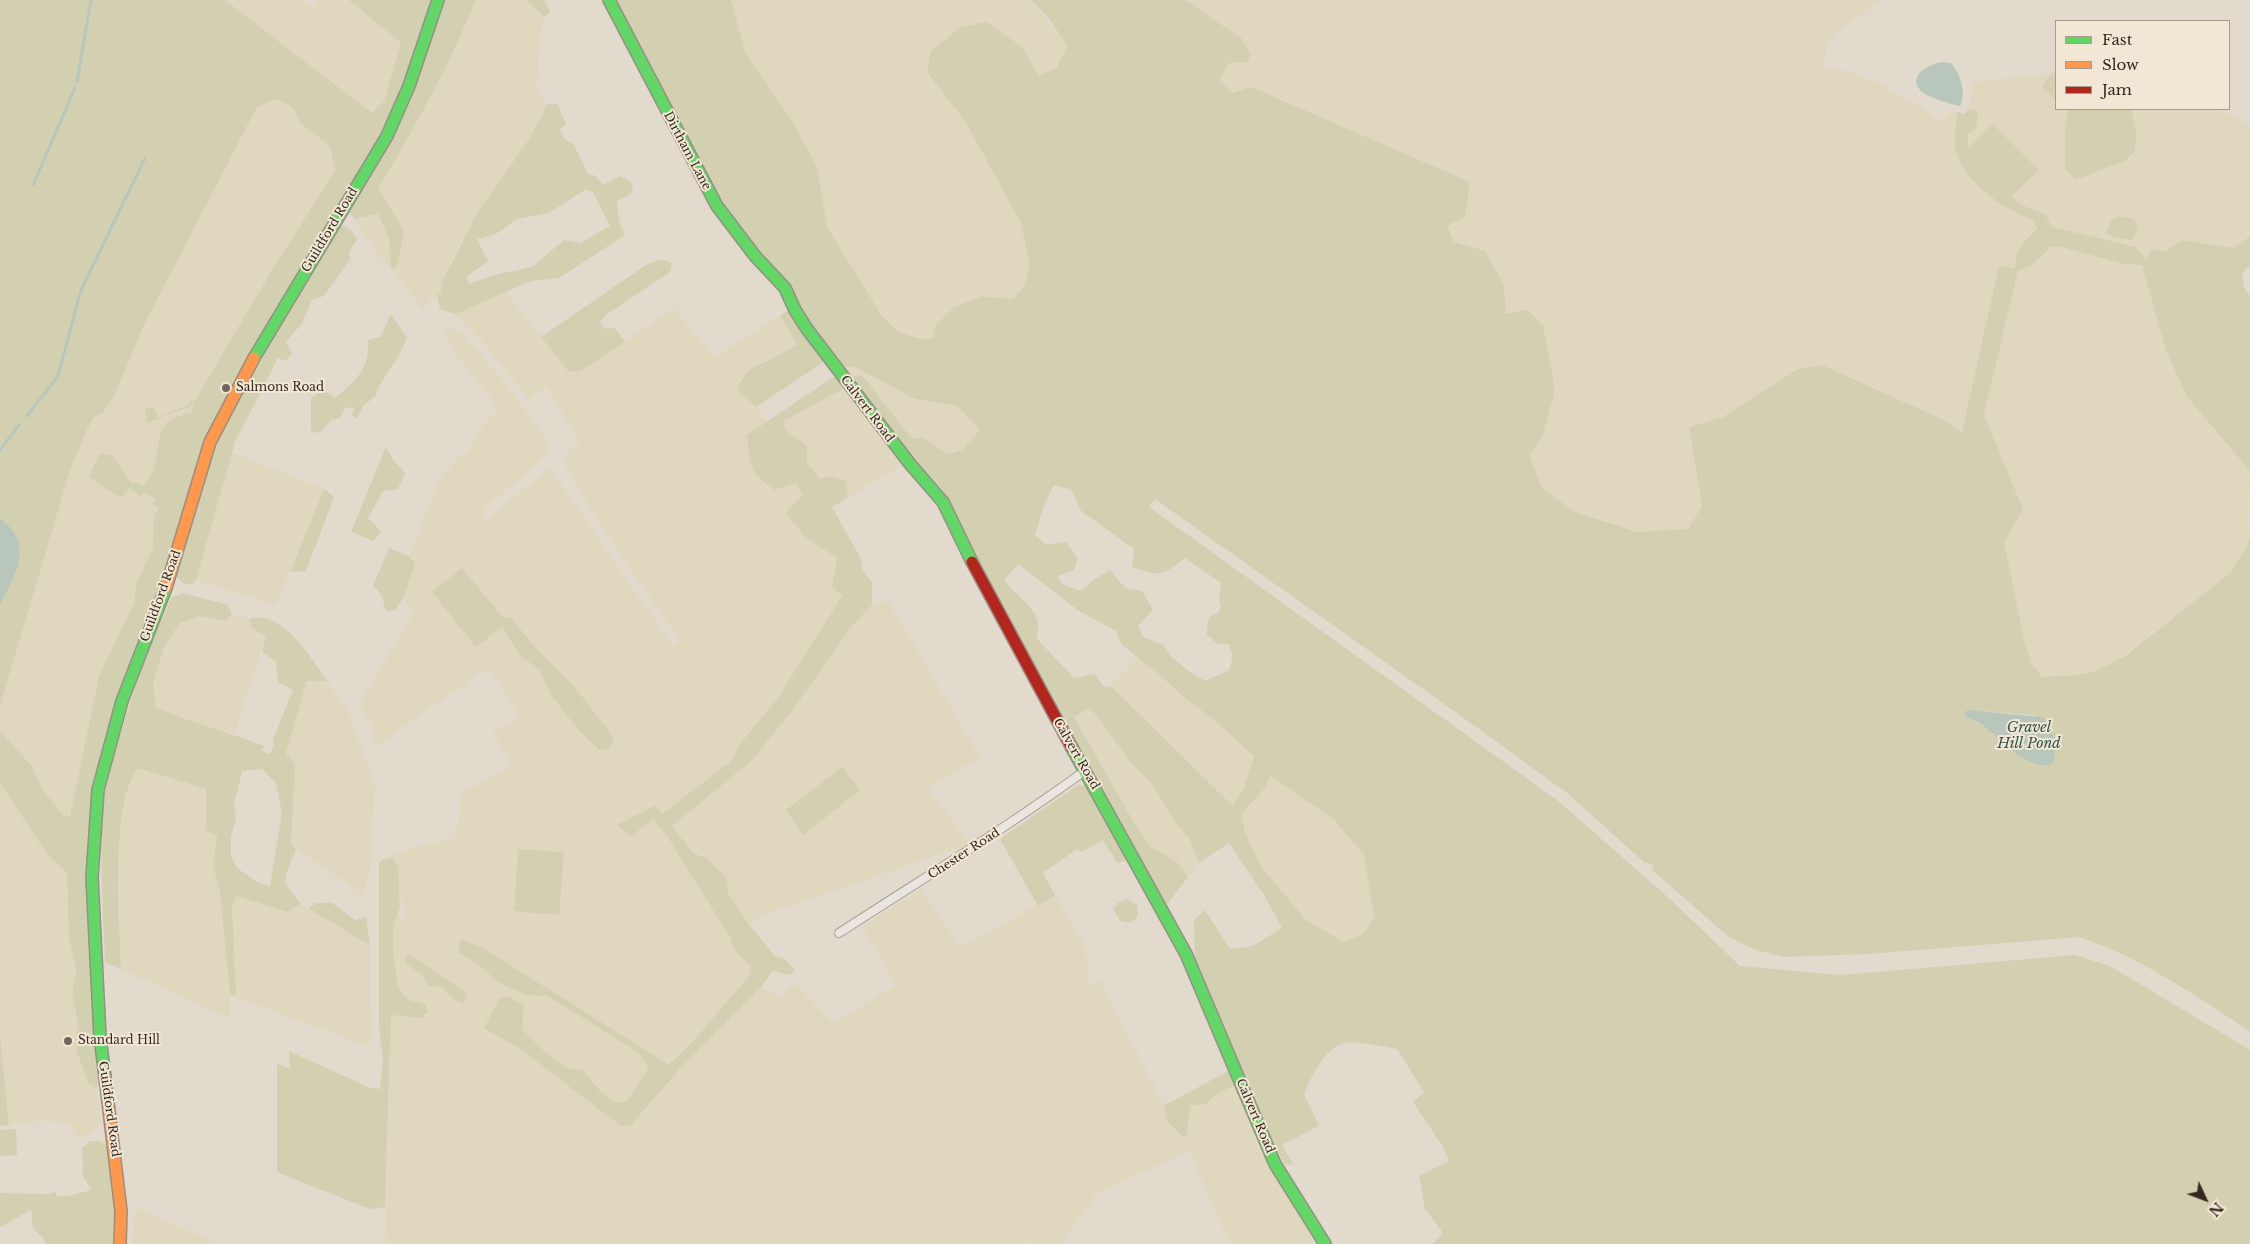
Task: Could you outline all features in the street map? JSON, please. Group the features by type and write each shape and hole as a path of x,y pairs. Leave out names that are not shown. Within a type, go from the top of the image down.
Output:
{"street":[{"name":"Guildford Road","path":"120,1244 121,1211 101,1046 92,877 98,790 106,758 122,701 170,575 214,434 246,371 387,136 409,86 438,0"},
{"name":"Dirtham Lane","path":"609,0 717,206 755,256 785,288"},
{"name":"Calvert Road","path":"785,288 795,310 807,329 910,464 943,502 994,606 1186,954 1275,1164 1325,1244"},
{"name":"Chester Road","path":"839,933 1023,816 1086,770"}],"shaded area":[{"path":"0,0 225,0 372,113 384,101 401,43 349,0 432,0 408,76 389,124 225,399 205,441 174,554 94,787 100,1084 97,1089 88,1083 76,1049 78,1024 72,994 76,969 69,939 67,873 47,854 0,783 0,731 32,766 42,789 65,817 70,816 99,676 134,603 137,581 153,548 154,515 159,508 153,504 155,499 144,493 141,497 129,488 121,498 89,477 99,454 112,455 132,484 134,482 143,486 152,472 164,427 170,421 192,412 194,405 147,423 145,408 153,407 158,418 195,400 274,267 335,171 330,146 300,123 293,108 276,99 257,107 143,327 115,394 103,412 94,418 87,430 70,470 0,706"},
{"path":"225,0 302,0 312,7 317,0 349,0 401,43 384,101 372,113"},
{"path":"444,0 476,0 431,96 378,188 404,231 397,266 393,270 390,263 389,238 378,214 354,219 349,211 414,83"},
{"path":"476,0 526,0 544,17 537,67 541,78 534,87 547,105 531,136 459,245 441,284 441,292 422,308 379,255 354,219 377,214 389,238 390,263 404,231 377,188 422,113 465,27"},
{"path":"526,0 544,0 550,12 544,17"},
{"path":"613,0 731,0 745,52 793,123 817,167 827,227 882,316 898,332 921,339 933,339 935,326 953,308 982,296 1013,299 1024,286 1030,264 1020,221 965,121 927,72 931,51 961,27 986,22 1021,46 1039,75 1056,69 1067,46 1055,27 1040,9 1029,0 1185,0 1241,38 1251,55 1247,62 1229,63 1219,80 1233,93 1251,87 1470,182 1465,217 1447,226 1454,242 1485,251 1504,285 1506,314 1527,310 1543,325 1555,390 1542,437 1529,455 1542,488 1575,512 1637,532 1688,529 1702,506 1689,427 1723,417 1798,369 1822,365 1944,420 1962,432 1999,266 2015,269 2015,262 2021,246 2037,229 2033,220 2010,210 1987,194 1968,174 1961,163 1955,147 1957,112 1964,114 1969,109 1976,110 1978,118 1976,128 1968,134 1968,148 1993,124 2039,170 2011,197 2024,206 2045,214 2052,227 2135,247 2146,259 2151,249 2164,252 2182,240 2234,248 2250,236 2250,265 2242,274 2244,287 2250,297 2250,471 2187,397 2166,351 2142,265 2125,264 2061,247 2051,247 2031,266 2018,270 1984,415 2023,509 2004,542 2024,639 2031,663 2042,677 2077,675 2095,671 2125,656 2230,573 2248,545 2250,528 2250,1031 2146,966 2102,945 2079,937 1869,954 1783,957 1753,949 1729,937 1653,871 1653,866 1650,863 1645,863 1567,793 1155,499 1149,507 1557,800 1670,899 1740,966 1840,975 2075,955 2110,966 2250,1050 2250,1244 1432,1244 1443,1233 1425,1209 1419,1176 1449,1161 1443,1147 1413,1102 1424,1092 1397,1049 1371,1044 1345,1043 1338,1045 1320,1063 1304,1094 1319,1126 1282,1145 1293,1165 1285,1164 1273,1144 1238,1067 1195,965 1194,920 1205,910 1230,949 1253,946 1282,928 1264,895 1229,843 1199,863 1190,840 1173,819 1151,782 1131,763 1098,717 1089,708 1074,717 1133,821 1151,847 1177,862 1188,877 1166,906 988,586 942,488 910,459 851,381 851,376 862,375 912,438 924,438 948,454 962,450 980,430 957,406 915,399 853,366 843,367 835,359 791,296 792,287 741,230 723,202","holes":["1054,485 1071,489 1081,511 1134,549 1132,567 1160,573 1185,558 1221,583 1219,600 1221,606 1218,613 1210,618 1207,635 1218,644 1229,644 1233,656 1229,670 1205,681 1187,670 1171,656 1164,645 1143,637 1138,626 1153,610 1142,591 1125,588 1110,570 1092,581 1082,591 1063,585 1058,576 1074,570 1078,558 1066,542 1046,545 1035,535 1044,505","1018,564 1079,611 1116,631 1122,645 1187,700 1214,720 1254,756 1244,788 1233,806 1111,686 1104,687 1095,674 1074,678 1037,639 1038,625 1033,611 1004,580","1967,710 2036,715 2041,766 2012,751 1984,726 1966,718 1965,712","1270,775 1334,820 1364,855 1374,918 1363,934 1343,942 1305,919 1261,866 1245,832 1241,814 1266,787"]},
{"path":"731,0 1029,0 1034,3 1067,46 1056,69 1039,75 1021,46 927,72 965,121 1020,221 1030,264 1024,286 1013,299 982,296 933,339 921,339 898,332 882,316 827,227 821,199 793,123 745,52"},
{"path":"1185,0 1881,0 1840,29 1827,44 1823,70 1837,70 1856,74 1876,82 1927,110 1940,123 1951,111 1964,114 1969,109 1972,83 2055,72 2055,110 2221,110 2250,125 2250,236 2234,248 2182,240 2164,252 2151,249 2142,265 2166,351 2187,397 2250,471 2248,545 2230,573 2111,665 2077,675 2041,677 2031,663 2024,639 2004,542 2023,509 1984,415 2017,271 1999,266 1962,432 1944,420 1822,365 1798,369 1723,417 1689,427 1702,506 1688,529 1637,532 1575,512 1542,488 1529,455 1542,437 1506,314 1504,285 1454,242 1446,226 1469,182 1340,126 1234,93 1218,80 1229,63 1247,62"},
{"path":"2055,72 2055,100 2042,86 2052,73"},
{"path":"276,99 293,108 300,123 330,146 335,171 274,267 208,380 200,389 172,499 166,512 154,515 153,548 137,581 134,603 99,676 70,816 65,817 42,789 32,766 0,731 0,706 49,537 70,470 87,430 115,394 143,327 257,107"},
{"path":"557,103 566,124 560,130 564,138 574,145 588,174 594,175 604,185 620,176 631,181 633,192 617,202 619,221 625,235 559,278 531,281 458,313 440,309 437,295 441,292 441,284 475,217 531,136 547,105","holes":["586,189 593,192 610,226 580,243 564,240 532,267 494,275 469,284 467,276 488,261 477,239 496,234 517,219 549,213"]},
{"path":"2066,110 2131,110 2136,133 2135,152 2124,161 2076,180 2065,169 2065,133 2068,111"},
{"path":"2120,216 2134,219 2138,228 2132,240 2105,234 2111,220"},
{"path":"343,225 351,230 357,239 349,252 350,260 324,296 312,300 301,325 286,341 292,353 286,361 278,358 235,442 196,580 192,585 183,583 176,576 201,479 219,431 230,410 244,391 337,226"},
{"path":"661,259 672,263 670,272 606,315 600,322 605,329 615,328 625,342 579,372 568,371 541,337 646,265"},
{"path":"506,292 568,371 620,345 674,308 714,357 780,316 797,343 772,359 750,369 739,392 756,407 767,422 747,435 795,482 803,494 787,513 805,537 837,558 832,587 842,596 777,699 740,744 730,762 663,814 752,760 792,711 852,626 872,605 888,601 980,757 927,788 970,844 768,913 749,925 728,894 727,878 706,859 693,853 672,827 668,836 730,937 733,949 751,966 749,976 695,1039 669,1065 679,1071 761,987 781,997 795,984 834,1024 896,984 863,927 921,889 960,946 968,944 1055,895 1086,948 1090,988 1100,979 1164,1105 1230,1070 1287,1196 1315,1244 1230,1244 1189,1151 1097,1193 1062,1242 1065,1244 1033,1244 1028,1241 1022,1244 385,1244 391,1015 421,1018 425,1004 409,1000 398,988 393,951 393,925 397,916 407,919 389,854 455,838 463,793 512,766 493,732 520,717 490,669 483,674 481,671 468,680 469,683 444,698 376,746 370,722 359,704 414,613 403,599 415,564 409,556 440,478 460,456 469,450 477,433 497,410 492,399 452,350 446,337 446,330 453,328 463,332 518,400 545,437 547,444 546,454 531,470 485,507 483,522 550,468 673,646 680,641 602,527 565,465 564,459 570,449 580,443 547,386 528,399 480,338 452,313 458,313","holes":["462,568 502,616 574,686 614,738 598,750 577,728 550,694 540,670 520,656"]},
{"path":"789,309 825,361 756,407 739,392 738,385 750,369 772,359 797,344 780,316"},
{"path":"391,314 407,338 398,357 377,389 376,396 363,406 357,418 352,415 354,407 345,408 340,418 331,420 321,432 311,431 311,398 323,389 335,398 355,380 367,358 368,340 380,337"},
{"path":"853,365 915,399 957,406 980,430 962,450 948,454 924,438 912,438 891,415 884,401 862,375 851,376 843,367"},
{"path":"835,376 840,377 903,464 832,507 767,422"},
{"path":"835,376 840,377 846,387 785,420 784,429 807,446 807,463 820,479 831,476 846,481 848,498 832,507 861,559 862,570 872,582 872,605 852,626 792,711 752,760 672,826 693,853 706,858 727,878 728,894 748,923 775,956 784,958 795,970 790,975 773,971 761,987 678,1071 631,1125 621,1126 519,1048 484,1028 499,999 508,996 524,1005 522,1029 543,1050 566,1068 583,1070 600,1091 614,1102 626,1102 649,1067 638,1052 548,996 526,995 497,982 484,969 458,952 460,939 483,948 669,1065 695,1039 749,976 751,966 733,949 730,937 667,836 654,819 631,836 617,825 655,806 662,814 730,762 740,744 777,699 842,596 832,587 837,558 805,537 786,513 803,494 795,483 775,490 759,478 750,461 747,435"},
{"path":"386,447 393,460 405,473 398,489 383,491 368,518 381,531 374,541 351,532"},
{"path":"231,452 324,489 276,605 196,580"},
{"path":"324,489 334,497 306,571 290,572"},
{"path":"389,548 409,556 415,564 403,599 395,610 386,611 381,594 373,586"},
{"path":"462,568 502,616 511,618 539,652 574,686 614,738 609,748 599,750 577,728 550,694 540,670 520,656 502,627 476,647 432,592"},
{"path":"183,593 228,605 232,614 226,621 199,616 180,623 165,645 153,682 156,708 264,746 262,751 270,754 274,745 273,739 293,690 278,682 276,662 262,652 266,636 252,628 249,619 261,618 273,621 284,628 304,648 327,681 307,681 286,753 295,764 291,845 296,849 287,871 285,883 301,904 287,912 236,896 232,907 236,996 230,995 220,891 213,867 217,836 206,830 206,789 137,768 129,787 123,810 120,837 118,865 121,969 105,962 101,848 105,793 135,687 172,597","holes":["262,769 276,783 282,813 270,886 257,882 237,868 231,856 231,837 236,819 234,805 242,771"]},
{"path":"232,614 249,619 252,628 266,636 235,734 201,726 156,708 153,682 165,645 180,623 199,616 226,621"},
{"path":"1138,657 1254,756 1244,788 1233,806 1111,686"},
{"path":"307,681 327,681 349,713 375,786 371,860 364,895 291,845 295,764 286,753"},
{"path":"1089,708 1098,717 1131,763 1151,782 1173,819 1190,840 1199,863 1188,877 1177,862 1151,847 1133,821 1074,716"},
{"path":"842,767 860,790 803,835 786,810"},
{"path":"137,768 206,789 206,830 217,835 213,867 220,891 286,912 301,904 370,945 371,1042 365,1045 230,995 230,1019 121,969 119,837 130,779"},
{"path":"1270,774 1334,820 1364,855 1374,919 1363,934 1343,942 1305,919 1261,866 1245,832 1241,814 1266,787"},
{"path":"0,783 47,854 67,873 69,939 76,969 72,994 78,1024 76,1049 88,1083 97,1089 102,1121 98,1127 83,1137 77,1136 69,1125 46,1120 9,1125 0,1035"},
{"path":"1078,785 1089,787 1128,853 1125,861 1117,863 1103,840 1081,852 1077,849 1043,873 1055,895 1038,906 1000,839"},
{"path":"518,849 564,852 559,915 514,911"},
{"path":"393,858 398,867 400,908 393,925 393,951 398,988 409,1000 425,1004 428,1012 421,1018 391,1015 385,1207 370,1209 277,1172 277,1064 290,1069 289,1051 370,1088 380,1089 383,1060 379,1029 379,862 383,859"},
{"path":"1127,899 1137,905 1138,916 1131,923 1120,921 1113,909 1118,903"},
{"path":"315,903 332,903 355,920 366,917 370,945 309,909"},
{"path":"409,954 467,993 464,1003 454,1000 442,987 429,986 422,975 405,963 405,958"},
{"path":"0,1035 9,1125 0,1126"},
{"path":"1230,1070 1236,1084 1215,1095 1206,1104 1190,1105 1187,1136 1183,1137 1167,1121 1164,1106"},
{"path":"16,1129 17,1155 0,1156 0,1130"},
{"path":"90,1141 100,1141 108,1146 115,1194 115,1244 46,1244 33,1228 31,1210 0,1227 0,1193 45,1194 56,1192 57,1196 68,1196 91,1190 83,1176 82,1148"},
{"path":"136,1208 219,1244 132,1244"}],"water":[{"path":"1942,62 1951,63 1960,78 1963,95 1960,106 1923,93 1917,84 1916,79 1922,71"},
{"path":"0,518 11,528 20,549 16,570 0,605"},
{"name":"Gravel Hill Pond","path":"1967,710 2042,717 2049,726 2054,738 2055,751 2053,763 2045,765 2035,764 2016,754 1982,725 1966,718 1965,712"}],"waterway":[{"path":"77,82 91,0"},
{"path":"33,185 75,88"},
{"path":"27,416 58,376 81,290 145,158"},
{"path":"0,450 19,425"}],"traffic: fast":[{"path":"254,358 387,136 409,86 438,0"},
{"path":"609,0 717,206 755,256 785,288 795,310 807,329 910,464 943,502 972,562"},
{"path":"105,1077 100,1037 92,877 98,790 122,701 166,588"},
{"path":"1072,748 1186,954 1275,1164 1325,1244"}],"traffic: slow":[{"path":"166,588 210,442 254,358"},
{"path":"105,1077 121,1211 120,1244"}],"traffic: jam":[{"path":"972,562 1072,748"}],"place":[{"name":"Salmons Road","path":"226,388"},
{"name":"Standard Hill","path":"68,1041"}]}
